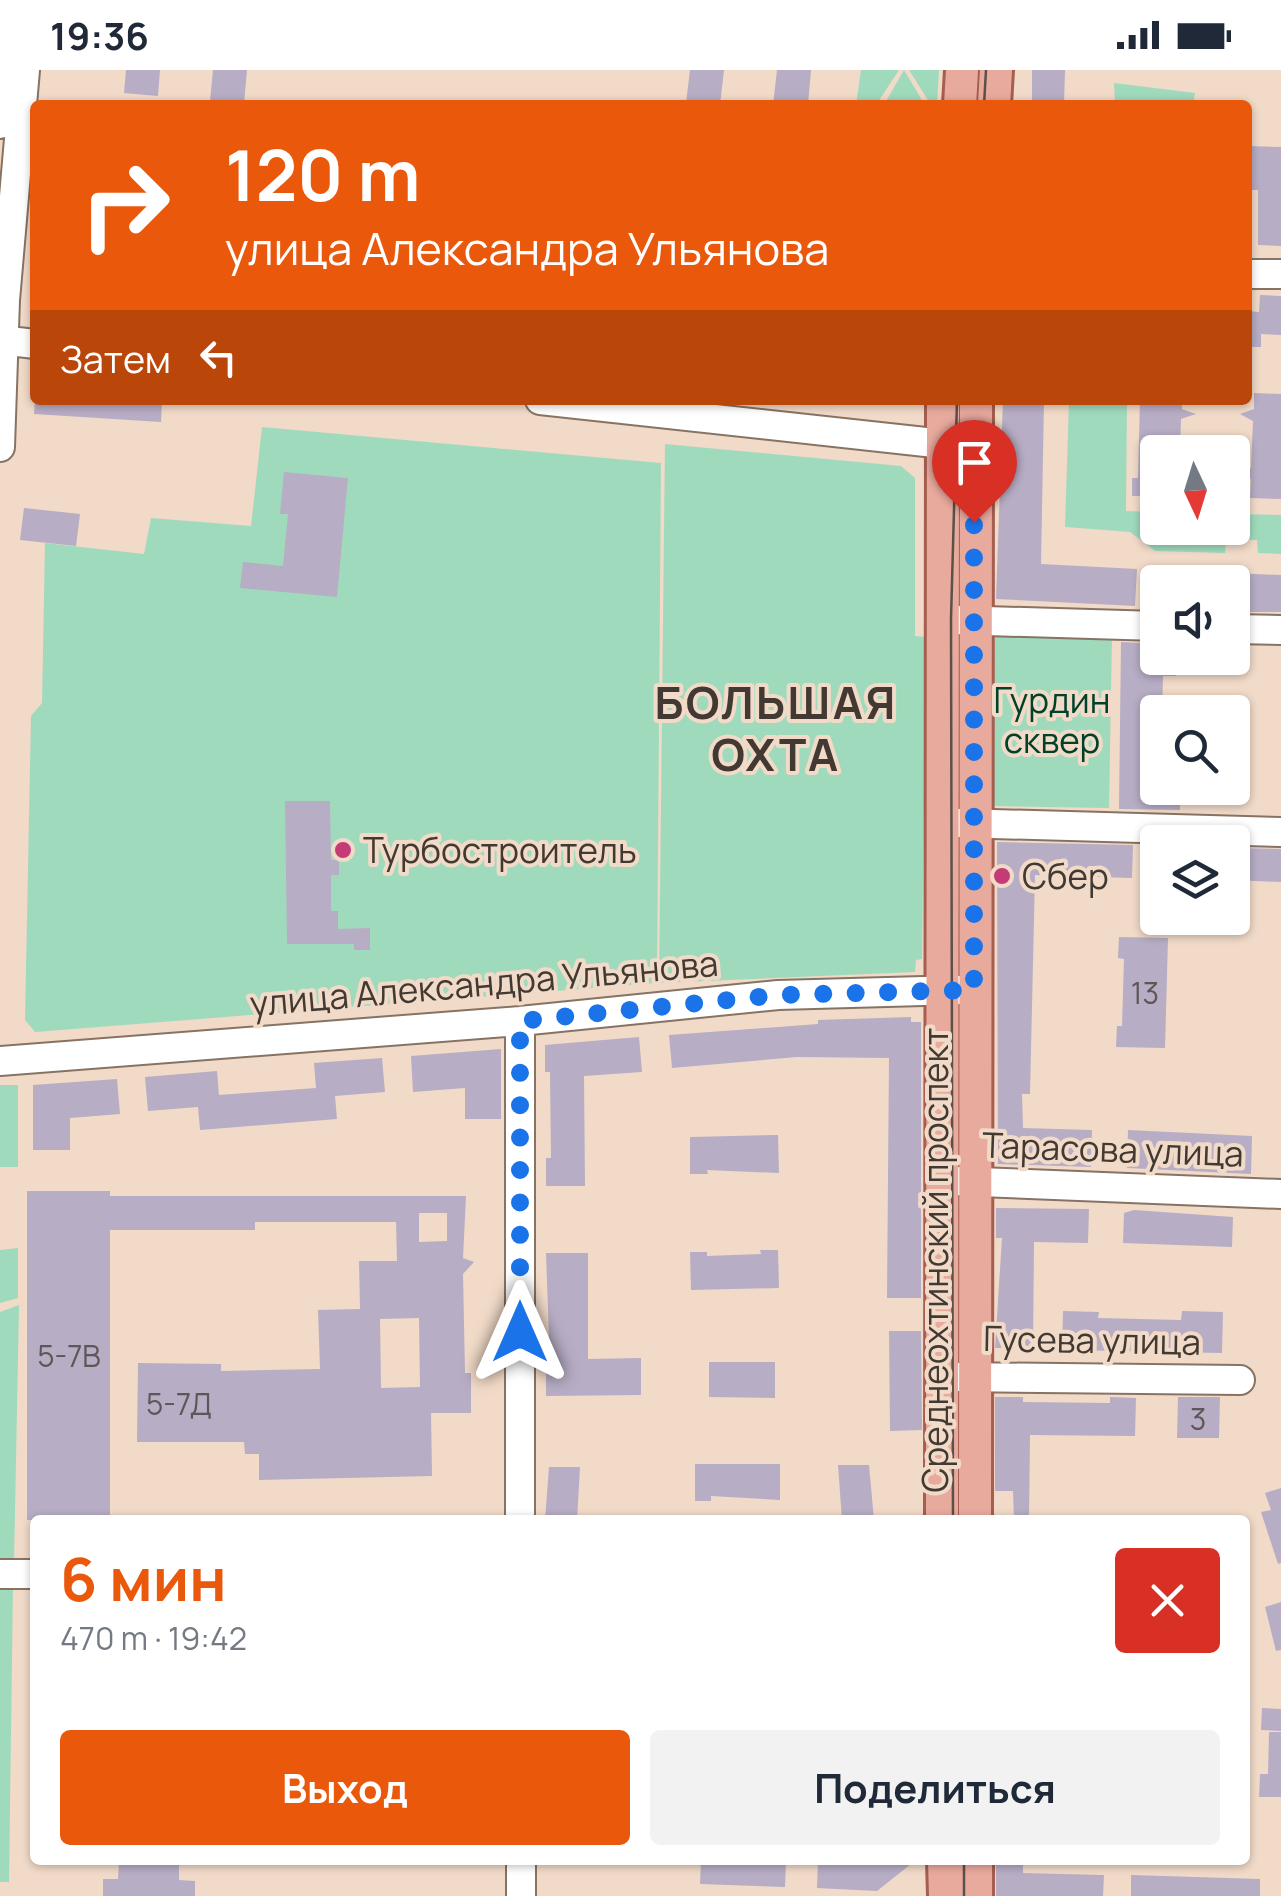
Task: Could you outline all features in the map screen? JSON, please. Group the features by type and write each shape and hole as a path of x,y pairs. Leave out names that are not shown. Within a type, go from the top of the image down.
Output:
{"main road":[{"path":"960,100 962,70"},
{"path":"994,100 996,70"},
{"name":"Среднеохтинский проспект","path":"945,405 958,446 974,620 974,823 958,990"},
{"name":"Среднеохтинский проспект","path":"943,1515 958,1377 958,990 942,822 941,619 958,446 974,405"},
{"name":"Среднеохтинский проспект","path":"958,1377 974,1515"},
{"path":"944,1865 944,1896"},
{"path":"976,1865 976,1896"}],"street":[{"path":"0,124 4,70"},
{"path":"0,447 2,340 25,70"},
{"path":"1252,274 1281,274"},
{"path":"2,340 30,343"},
{"path":"585,405 958,446"},
{"path":"941,619 1140,625"},
{"path":"1250,629 1281,630"},
{"path":"942,822 1281,832"},
{"name":"улица Александра Ульянова","path":"0,1061 520,1021 778,995 958,990"},
{"path":"520,1021 520,1515"},
{"name":"Тарасова улица","path":"958,1181 1281,1194"},
{"name":"Гусева улица","path":"958,1377 1240,1380"},
{"path":"0,1574 30,1574"},
{"path":"521,1865 521,1896"}],"green space":[{"path":"861,70 899,70 879,100 857,100"},
{"path":"904,70 922,100 887,100"},
{"path":"909,70 939,70 937,100 928,100"},
{"path":"1114,83 1195,93 1194,100 1115,100"},
{"path":"1069,405 1127,405 1126,511 1140,511 1140,540 1130,532 1065,527"},
{"name":"Турбостроитель","path":"262,427 661,463 657,983 35,1032 25,1020 31,716 42,703 45,543 144,554 151,518 251,526"},
{"path":"665,444 901,466 915,478 915,636 926,637 922,959 916,960 915,972 659,983"},
{"path":"1250,514 1281,515 1281,554 1258,553 1257,540 1250,540"},
{"path":"1147,545 1226,545 1225,553 1155,551"},
{"name":"Гурдин сквер","path":"995,633 1112,635 1109,808 992,806"},
{"path":"0,1085 18,1085 18,1167 0,1167"},
{"path":"18,1248 18,1298 0,1303 0,1250"},
{"path":"19,1305 14,1564 0,1564 0,1312"},
{"path":"0,1586 13,1586 9,1882 0,1882"}],"building":[{"path":"126,70 160,70 158,96 124,93"},
{"path":"213,70 247,70 244,100 210,100"},
{"path":"690,70 724,70 721,100 686,100"},
{"path":"777,70 811,70 808,100 774,100"},
{"path":"1032,70 1065,70 1064,100 1032,100"},
{"path":"1252,146 1281,147 1281,246 1258,245 1258,190 1252,190"},
{"path":"1260,295 1281,296 1281,335 1261,334 1261,347 1252,347 1252,311 1259,312"},
{"path":"1254,393 1281,394 1281,499 1250,498 1253,421 1240,414 1254,409"},
{"path":"35,405 162,405 161,422 34,414"},
{"path":"1003,405 1044,405 1041,564 1137,569 1135,606 996,599"},
{"path":"1140,405 1182,405 1182,409 1196,414 1181,419 1181,435 1140,435 1140,496 1132,496 1132,478 1138,478"},
{"path":"284,472 348,478 337,597 240,588 243,562 283,566 288,514 280,514"},
{"path":"24,508 80,514 76,546 20,540"},
{"path":"1250,574 1281,575 1281,612 1250,612"},
{"path":"1121,642 1140,643 1140,675 1176,676 1163,676 1162,695 1140,695 1140,805 1180,805 1180,810 1119,809"},
{"path":"285,801 330,801 331,860 339,860 339,875 331,875 331,911 338,911 338,929 370,928 370,950 354,950 354,944 287,944"},
{"path":"997,842 1133,845 1132,878 1035,875 1030,1094 1022,1094 1023,1128 1092,1130 1091,1167 998,1164"},
{"path":"1250,848 1281,849 1281,882 1250,881"},
{"path":"1119,937 1168,938 1165,1048 1116,1047 1117,1026 1122,1026 1124,959 1118,958"},
{"path":"911,1017 911,1022 921,1022 921,1298 887,1298 889,1058 797,1057 672,1068 669,1035 818,1024 818,1020"},
{"path":"639,1037 642,1072 584,1076 585,1186 546,1186 546,1158 551,1158 550,1072 545,1072 545,1045"},
{"path":"501,1049 501,1119 465,1119 465,1088 413,1092 411,1056"},
{"path":"382,1058 385,1092 335,1096 337,1119 200,1130 198,1107 148,1111 145,1077 217,1071 219,1095 316,1088 314,1063"},
{"path":"117,1079 120,1114 70,1118 70,1150 33,1150 33,1085"},
{"path":"1128,1130 1252,1136 1251,1174 1127,1168"},
{"path":"778,1135 779,1173 707,1170 708,1174 690,1174 690,1137"},
{"path":"27,1191 110,1191 110,1196 466,1196 463,1258 474,1262 463,1274 465,1373 471,1373 471,1413 431,1413 432,1476 259,1480 259,1454 245,1454 244,1442 137,1442 138,1363 221,1364 221,1371 320,1369 318,1310 360,1309 359,1261 397,1261 396,1222 255,1222 255,1230 110,1230 110,1515 30,1515 30,1520","holes":["419,1213 447,1213 447,1241 419,1242","419,1318 420,1387 381,1388 380,1319"]},
{"path":"996,1208 1089,1209 1088,1243 1034,1242 1033,1348 995,1348 1002,1238 996,1238"},
{"path":"1134,1210 1233,1217 1232,1247 1123,1243 1124,1213"},
{"path":"760,1250 778,1250 779,1288 691,1290 690,1252 707,1252 707,1256 761,1254"},
{"path":"546,1253 588,1253 588,1359 641,1358 641,1395 546,1396 546,1367 550,1367"},
{"path":"1063,1311 1099,1312 1098,1318 1181,1320 1182,1311 1223,1312 1222,1353 1062,1350"},
{"path":"889,1331 921,1331 922,1430 890,1431"},
{"path":"709,1362 775,1362 775,1398 709,1397"},
{"path":"995,1397 1023,1397 1023,1402 1110,1403 1110,1397 1136,1398 1135,1436 1030,1435 1029,1515 1014,1515 1013,1491 995,1491"},
{"path":"1178,1397 1220,1397 1219,1438 1177,1438"},
{"path":"695,1464 780,1464 780,1500 711,1496 711,1501 695,1501"},
{"path":"838,1465 869,1465 874,1515 842,1515"},
{"path":"549,1467 580,1467 577,1515 545,1515"},
{"path":"1281,1488 1278,1564 1261,1512 1271,1510 1265,1493"},
{"path":"1281,1602 1281,1650 1276,1651 1265,1607"},
{"path":"1262,1708 1281,1709 1281,1731 1261,1730"},
{"path":"1269,1732 1281,1732 1281,1797 1259,1797 1260,1774 1268,1774"},
{"path":"119,1865 179,1865 179,1880 195,1881 195,1896 103,1896 103,1879 118,1879"},
{"path":"701,1865 786,1865 785,1887 700,1884"},
{"path":"818,1865 910,1865 877,1891 817,1888"},
{"path":"996,1865 1023,1865 1023,1873 1104,1875 1103,1896 996,1896"},
{"path":"1131,1875 1260,1879 1260,1896 1131,1896"}],"tram line":[{"path":"984,100 986,70"},
{"path":"953,1515 951,619 957,405"},
{"path":"964,1865 964,1896"}],"place":[{"name":"Турбостроитель","path":"343,850"},
{"name":"Сбер","path":"1002,876"}],"district":[{"name":"БОЛЬШАЯ ОХТА","path":"776,728"}],"route":[{"path":"520,1332 520,1021 653,1004 778,995 974,990 974,522"}]}
